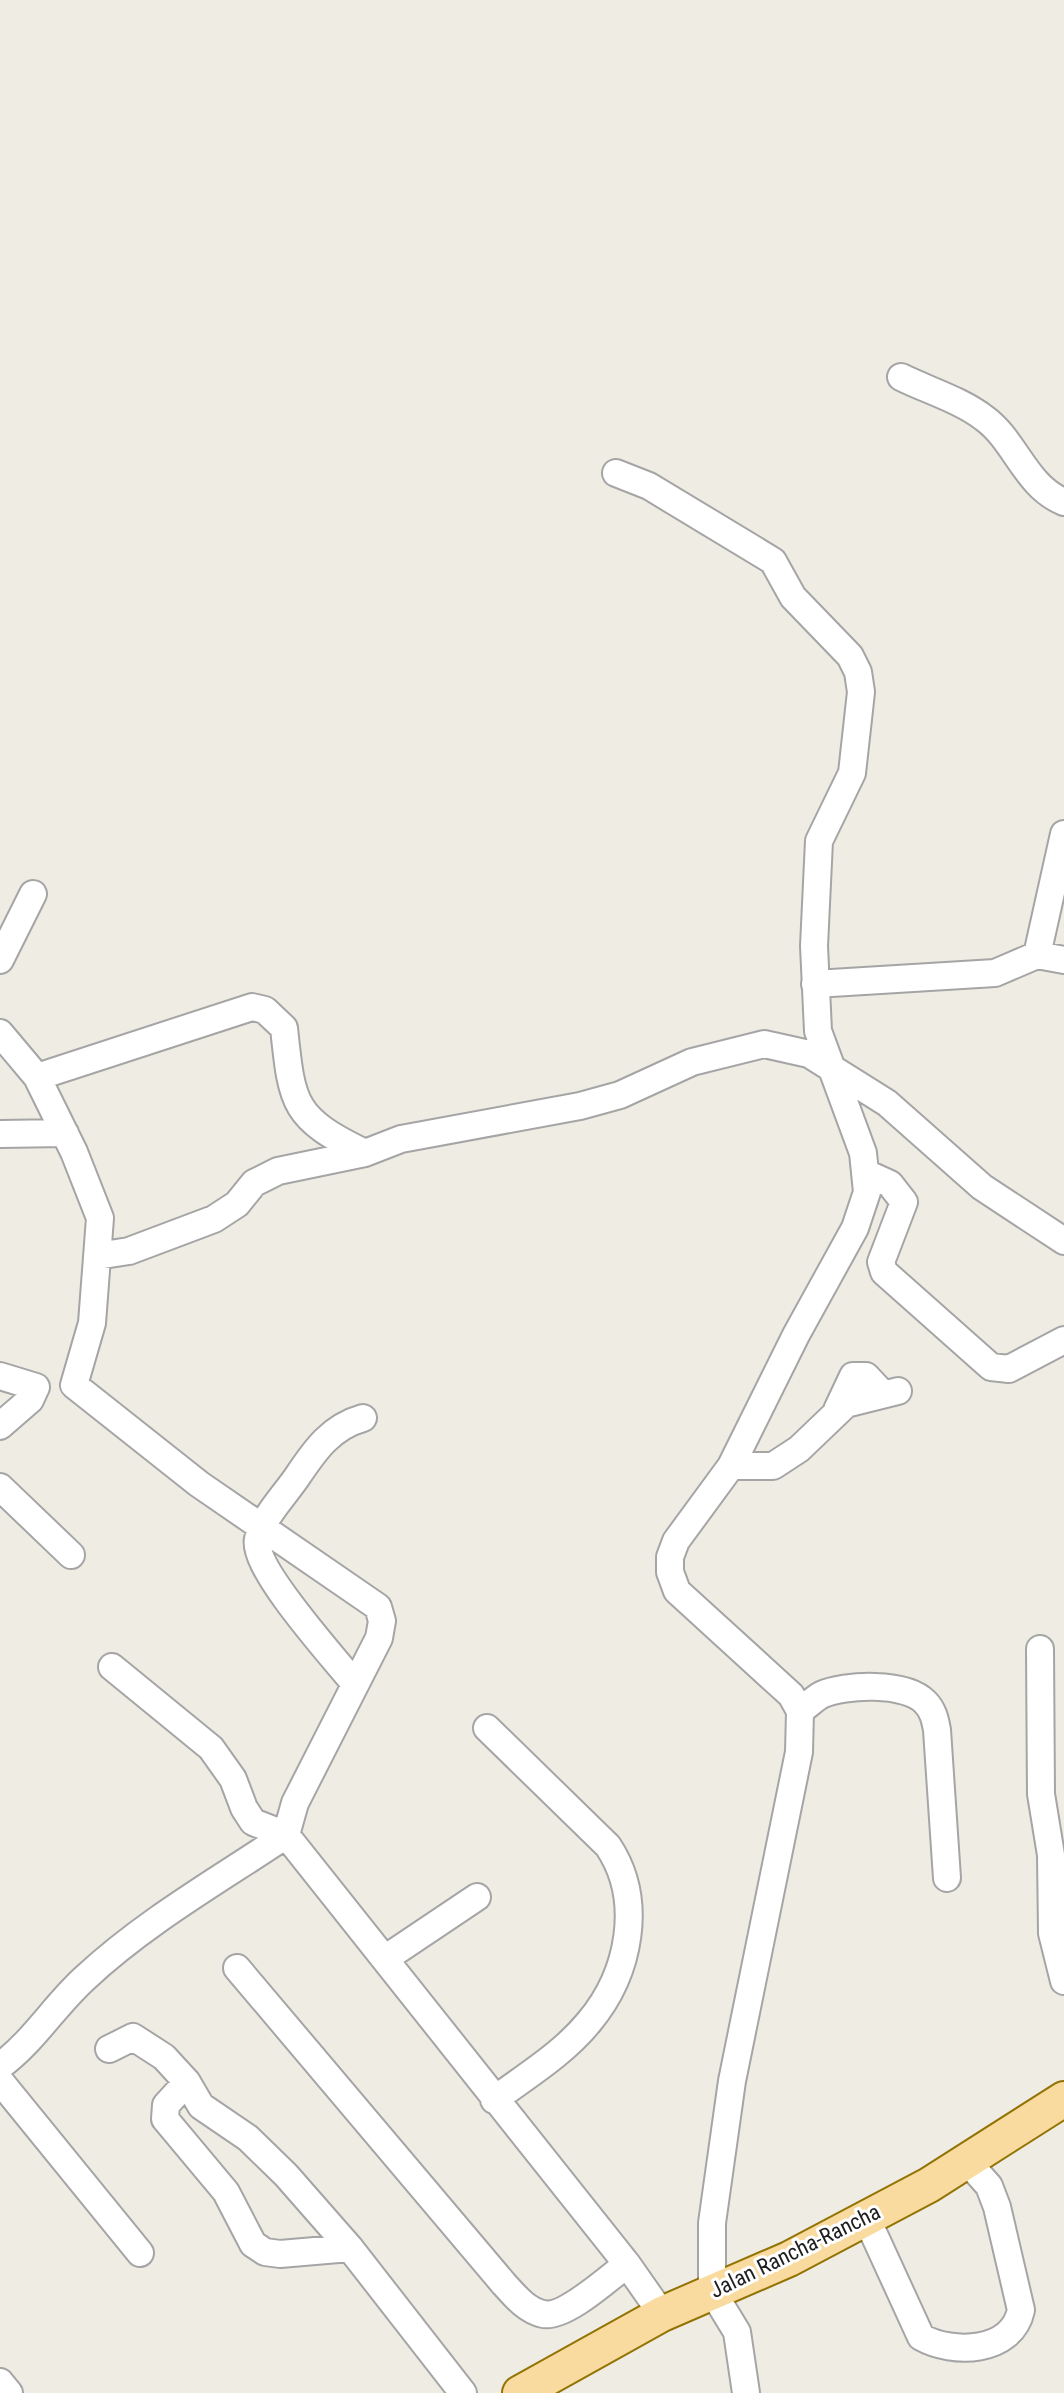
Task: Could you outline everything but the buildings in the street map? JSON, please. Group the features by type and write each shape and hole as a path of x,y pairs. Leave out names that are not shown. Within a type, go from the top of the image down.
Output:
{"main road":[{"name":"Jalan Rancha-Rancha","path":"520,2393 662,2314 789,2259 929,2185 1064,2099"}],"street":[{"path":"901,377 982,416 1045,492 1064,502"},
{"path":"616,473 649,486 773,561 793,597 850,656 858,672 859,724 852,773 819,841 815,984 818,1031 868,1174 865,1201 855,1228 796,1335 731,1466 676,1541 670,1557 670,1572 677,1591 692,1608 791,1695 800,1711 799,1752 732,2081 712,2223 712,2291 737,2332 746,2393"},
{"path":"1037,955 1064,834"},
{"path":"0,960 33,894"},
{"path":"815,984 995,973 1037,955 1064,960"},
{"path":"37,1077 252,1007 265,1010 284,1028 290,1083 303,1116 365,1153"},
{"path":"0,1033 37,1077 65,1133 100,1218 92,1323 74,1385"},
{"path":"97,1256 129,1251 214,1219 237,1204 254,1183 278,1171 365,1153 401,1139 580,1106 620,1095 692,1062 764,1044 809,1054 887,1103 982,1187 1064,1241"},
{"path":"0,1134 65,1133"},
{"path":"868,1174 890,1184 904,1202 881,1262 884,1272 991,1367 1009,1369 1064,1340"},
{"path":"0,1376 36,1387 74,1385 188,1476 378,1607 382,1621 379,1638 295,1803 286,1835 112,1955 83,1979 25,2048 0,2066"},
{"path":"731,1466 773,1466 788,1458 837,1410 853,1376 866,1376 890,1392"},
{"path":"0,1426 30,1400 36,1387"},
{"path":"355,1684 270,1578 258,1558 257,1541 263,1526 317,1448 345,1423 363,1418"},
{"path":"0,1487 71,1555"},
{"path":"1040,1649 1041,1794 1051,1855 1052,1933 1064,1981"},
{"path":"112,1667 211,1748 233,1779 253,1822 286,1835 627,2264 662,2314"},
{"path":"800,1711 821,1695 887,1686 923,1699 933,1712 937,1730 947,1878"},
{"path":"487,1728 608,1846 622,1868 630,1895 629,1927 621,1962 605,2000 568,2044 494,2100"},
{"path":"386,1958 477,1897"},
{"path":"237,1968 504,2284 528,2308 546,2315 563,2311 627,2264"},
{"path":"109,2049 133,2037 164,2057 187,2082 201,2106 263,2152 350,2248 463,2393"},
{"path":"0,2081 140,2253"},
{"path":"187,2082 166,2105 165,2119 226,2192 253,2244 265,2252 280,2254 350,2248"},
{"path":"866,2217 921,2337 954,2349 1007,2336 1018,2324 1021,2310 1004,2237 989,2186 966,2160"},
{"path":"0,2382 9,2393"}]}
